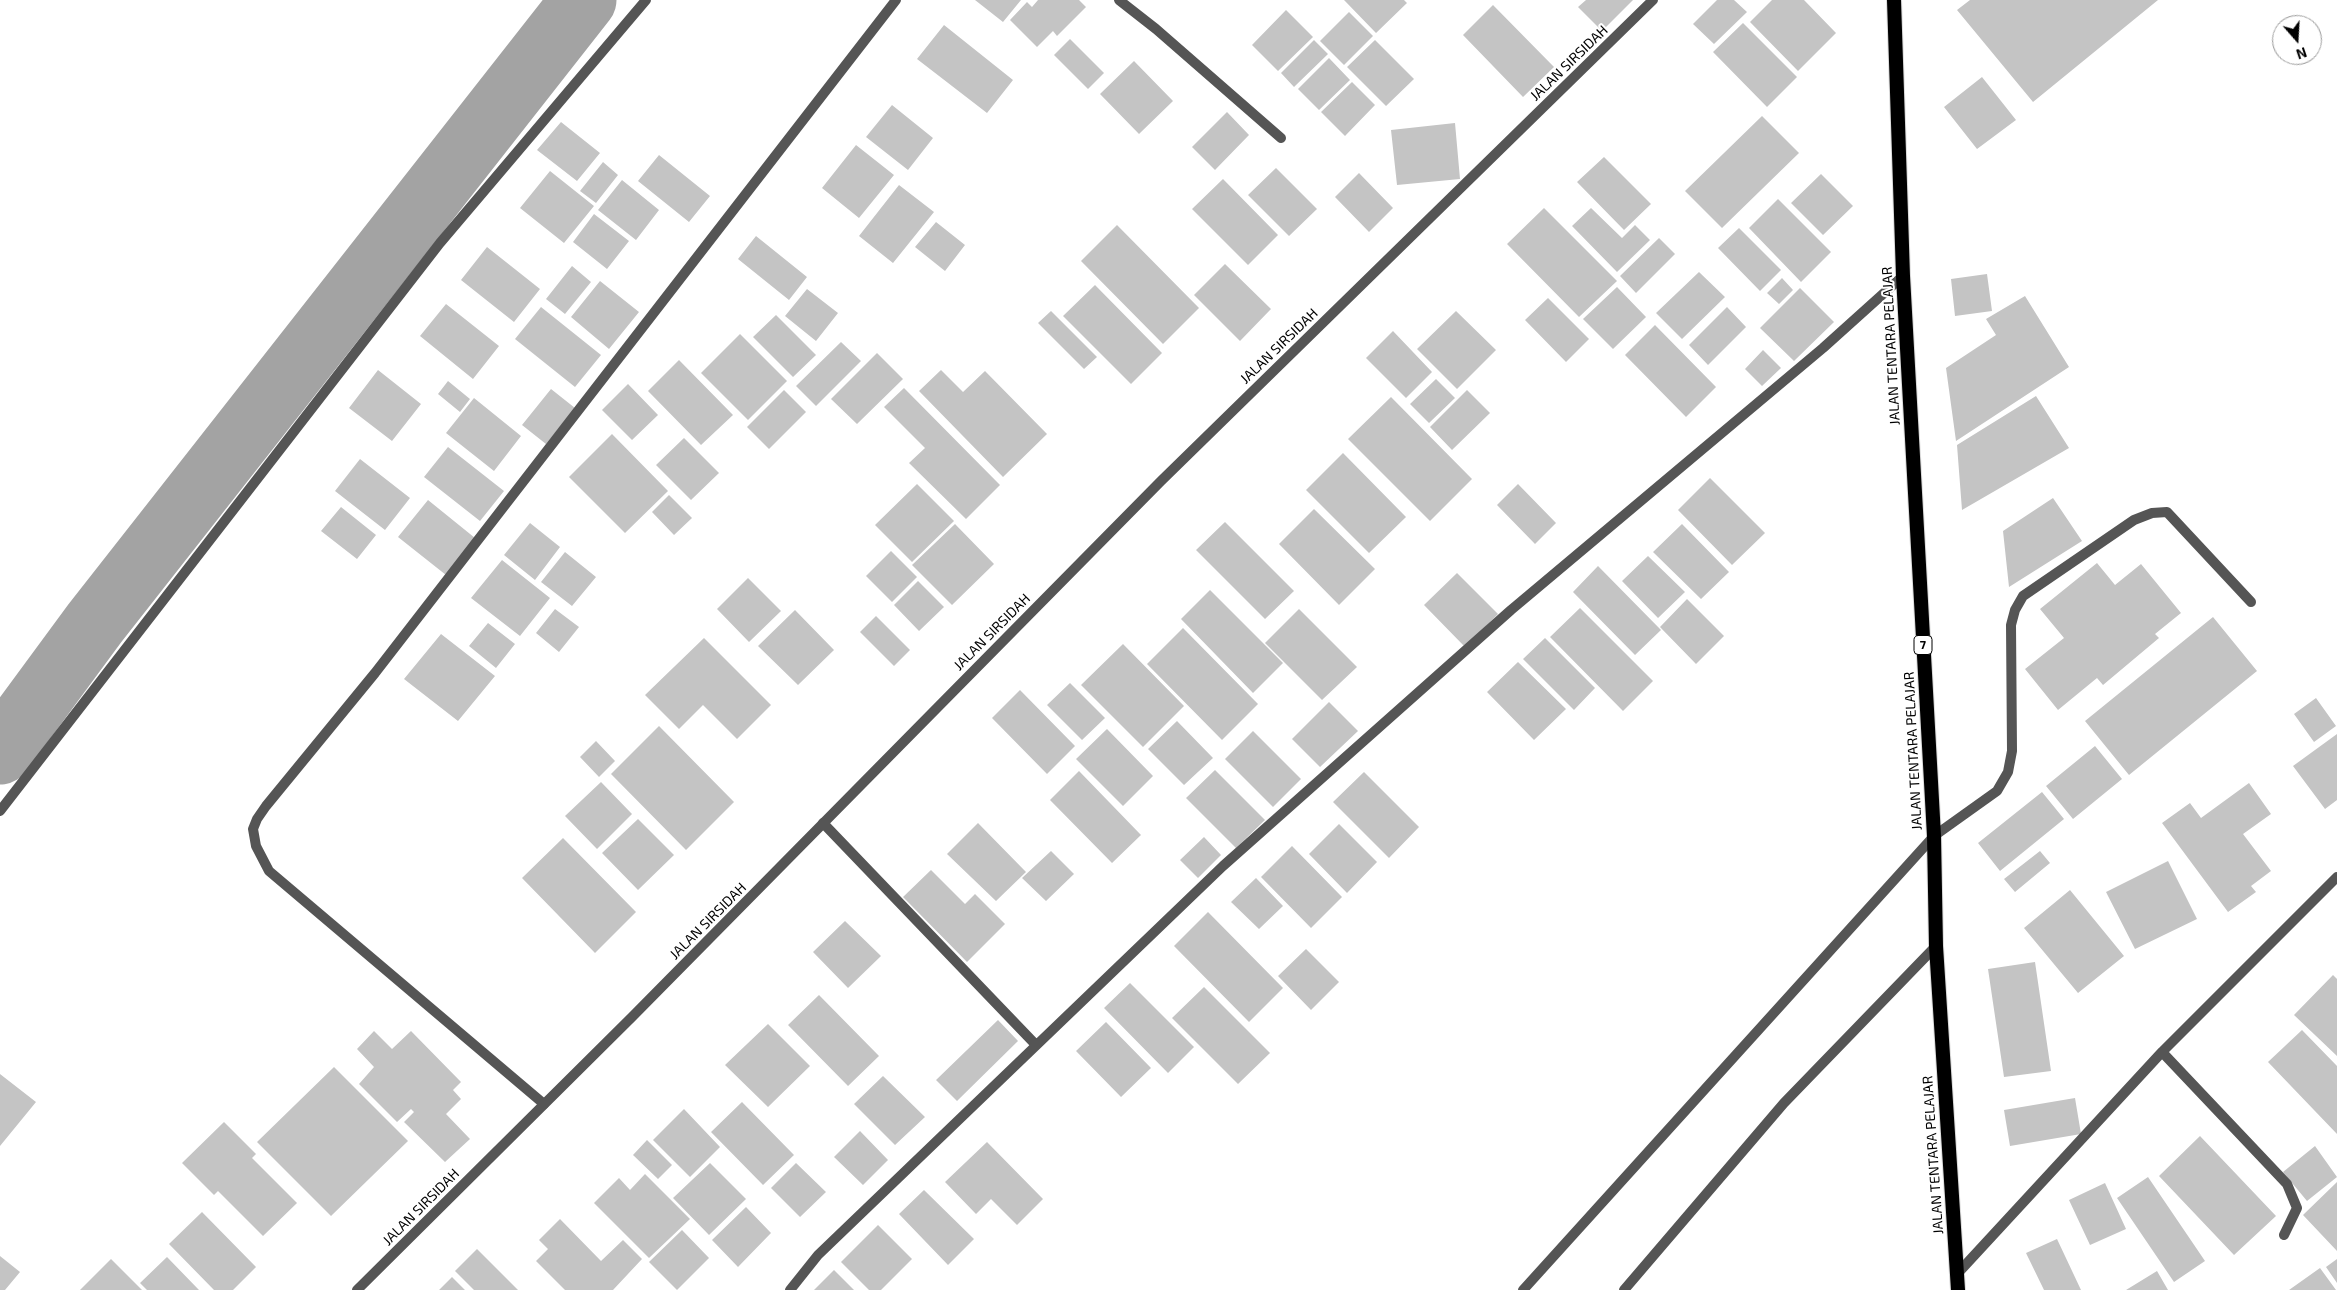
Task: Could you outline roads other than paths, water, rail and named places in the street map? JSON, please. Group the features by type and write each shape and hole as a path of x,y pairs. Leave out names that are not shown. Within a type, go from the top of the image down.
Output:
{"highway":[{"name":"JALAN TENTARA PELAJAR","path":"1894,0 1903,276 1934,836 1936,946 1958,1290"}],"street":[{"path":"0,811 440,243 646,0"},
{"path":"544,1104 269,871 256,846 254,829 257,818 387,657 896,0"},
{"path":"1119,0 1156,29 1281,138"},
{"name":"JALAN SIRSIDAH","path":"357,1290 823,823 1161,480 1653,0"},
{"path":"790,1290 818,1255 1224,866 1510,610 1823,348 1903,276"},
{"path":"1523,1290 1934,836 1998,791 2008,772 2012,751 2012,625 2014,610 2023,596 2134,520 2152,513 2167,512 2251,602"},
{"path":"823,823 1036,1045"},
{"path":"1957,1274 2162,1052 2337,877"},
{"path":"1624,1290 1784,1103 1936,946"},
{"path":"2162,1052 2287,1184 2297,1208 2284,1234"}],"waterway":[{"path":"0,752 95,623 584,0"}]}
